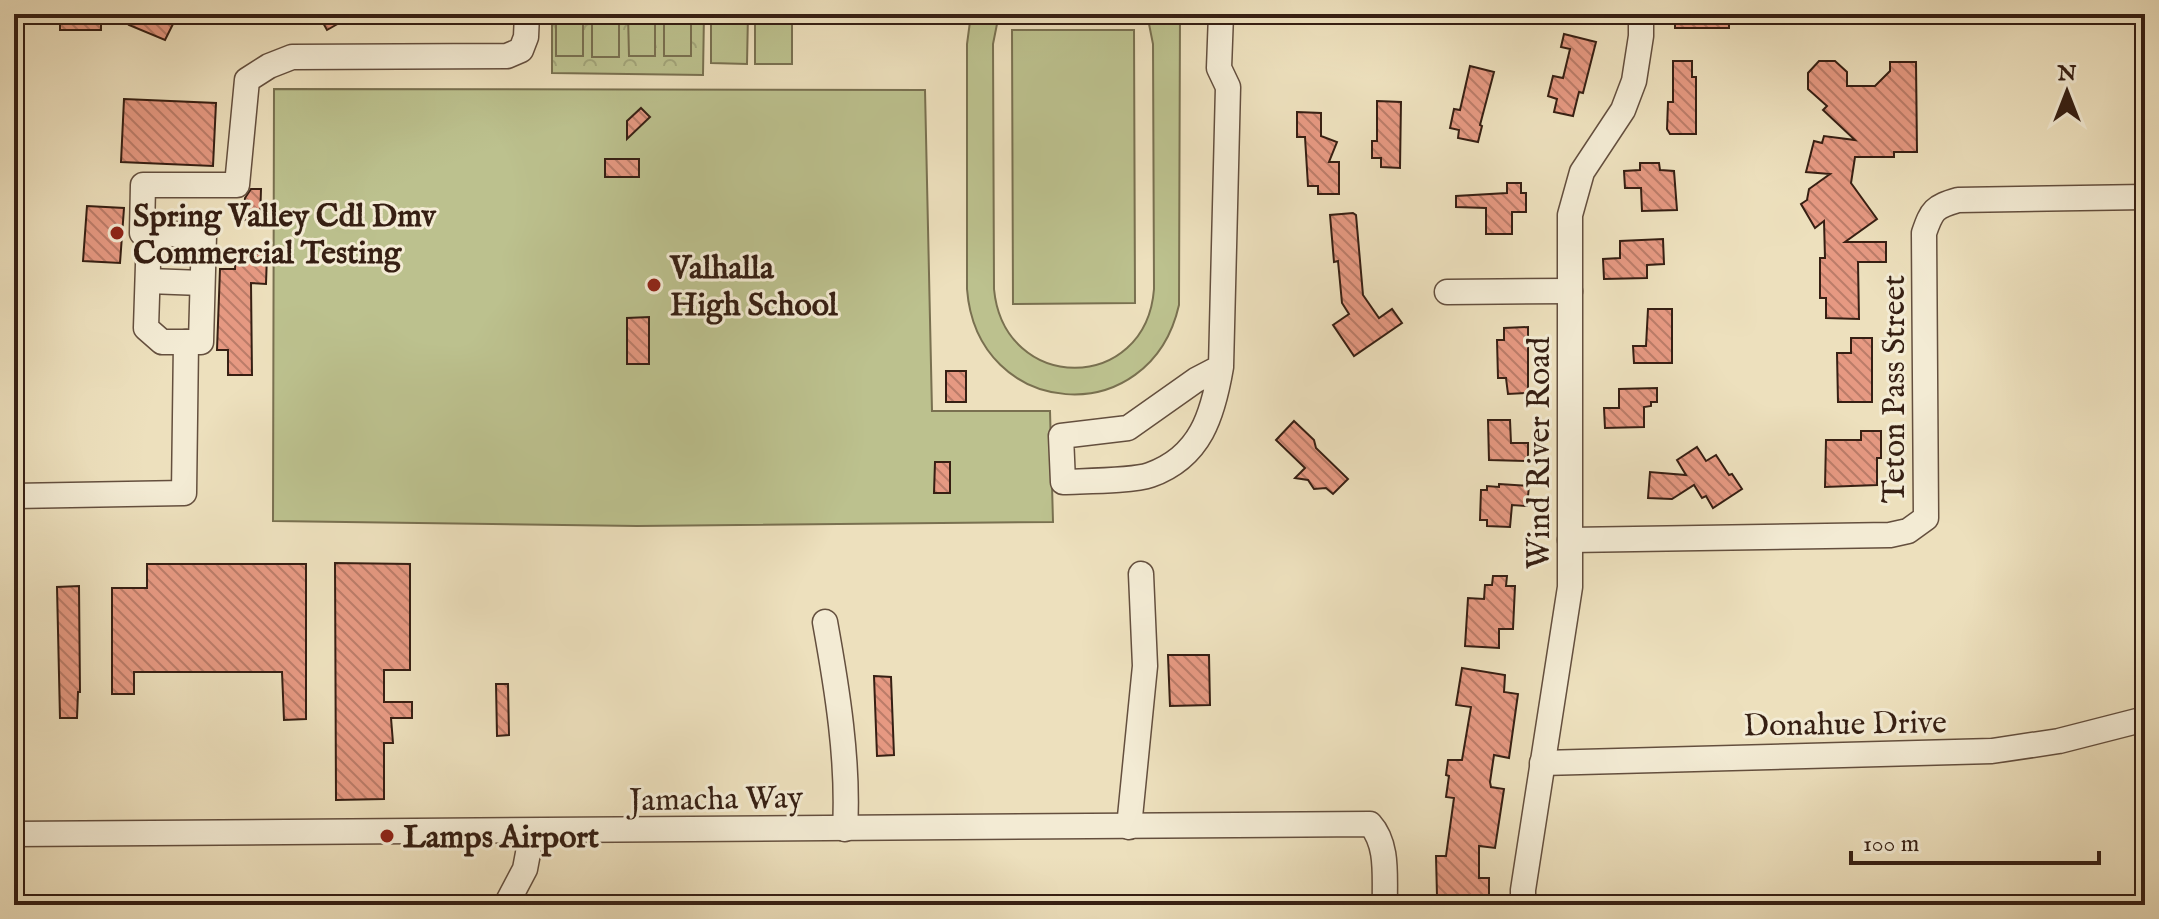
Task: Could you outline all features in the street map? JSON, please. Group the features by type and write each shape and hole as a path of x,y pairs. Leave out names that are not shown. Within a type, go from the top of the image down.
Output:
{"street":[{"path":"149,233 146,328 162,342 201,342 204,235 149,233 142,233 143,185 237,185 247,80 269,66 292,57 507,56 521,50 526,37 527,14"},
{"path":"1221,14 1219,68 1228,87 1221,367 1216,397 1206,426 1188,453 1149,476 1063,482 1061,436 1128,428 1196,380 1221,367"},
{"name":"Wind River Road","path":"1523,905 1570,587 1570,215 1582,172 1623,110 1634,81 1641,14"},
{"name":"Teton Pass Street","path":"1570,540 1890,535 1908,531 1926,518 1924,233 1931,213 1940,206 1958,200 2145,197"},
{"path":"148,281 202,283"},
{"path":"1447,292 1570,291"},
{"path":"14,496 184,493 186,342"},
{"path":"1129,827 1145,666 1141,574"},
{"path":"825,622 847,799 845,829"},
{"name":"Donahue Drive","path":"1542,763 1992,751 2059,741 2145,719"},
{"name":"Jamacha Way","path":"14,834 1370,824 1379,834 1384,854 1385,905"},
{"path":"506,905 525,869 532,832"}],"green space":[{"path":"552,14 704,14 703,75 552,73"},
{"path":"556,14 583,14 583,56 556,56"},
{"path":"592,14 619,14 619,57 592,57"},
{"path":"628,14 655,14 655,56 629,56"},
{"path":"664,14 691,14 691,56 664,56"},
{"path":"711,14 748,14 747,64 711,63"},
{"path":"755,14 792,14 792,64 755,64"},
{"path":"971,14 999,14 993,44 994,289 1003,323 1022,348 1047,363 1075,368 1102,363 1127,348 1145,323 1154,289 1153,44 1147,14 1180,14 1179,305 1162,346 1135,375 1102,391 1066,394 1031,385 1000,365 978,333 967,289 967,44"},
{"path":"1012,30 1134,30 1135,303 1013,304"},
{"path":"274,89 925,90 932,411 1050,411 1053,522 637,526 273,521"}],"building":[{"path":"51,14 101,14 101,30 60,30 60,24"},
{"path":"134,14 178,14 165,40 129,25"},
{"path":"318,14 355,14 327,30"},
{"path":"1675,14 1729,14 1729,28 1675,28"},
{"path":"1564,34 1596,42 1583,93 1579,92 1573,116 1554,112 1557,99 1548,96 1553,76 1563,78 1570,49 1561,47"},
{"path":"1673,61 1692,61 1692,77 1696,77 1696,134 1670,134 1667,129 1668,102 1673,102"},
{"path":"1819,61 1835,61 1847,72 1847,86 1875,86 1890,71 1890,62 1916,62 1917,152 1894,152 1894,157 1855,157 1851,183 1877,219 1845,242 1886,242 1886,262 1858,262 1859,319 1826,318 1826,298 1820,298 1820,258 1825,258 1824,221 1815,228 1801,204 1807,200 1809,189 1830,174 1806,172 1814,141 1822,143 1824,136 1855,140 1823,110 1827,106 1808,89 1808,73"},
{"path":"1470,66 1494,72 1478,142 1458,138 1459,130 1450,128 1454,109 1460,110"},
{"path":"124,99 216,103 213,166 121,162"},
{"path":"1377,101 1401,102 1400,168 1381,167 1381,158 1372,158 1372,141 1377,141"},
{"path":"641,108 650,117 627,139 627,121"},
{"path":"1297,112 1321,113 1321,136 1337,142 1329,162 1339,162 1339,194 1318,194 1318,186 1308,186 1305,137 1297,137"},
{"path":"605,159 639,159 639,177 605,177"},
{"path":"1640,163 1659,163 1660,170 1674,171 1677,210 1642,211 1641,188 1625,188 1624,171 1640,170"},
{"path":"1507,183 1521,183 1521,193 1526,193 1526,212 1512,212 1512,234 1486,234 1486,208 1456,207 1456,196 1507,193"},
{"path":"251,189 261,189 260,221 244,220 245,198"},
{"path":"87,206 124,208 120,263 83,261"},
{"path":"1330,215 1356,215 1363,295 1379,318 1392,309 1402,323 1354,356 1333,325 1349,314 1342,303 1338,261 1334,262"},
{"path":"1663,239 1664,264 1647,265 1647,278 1604,279 1603,259 1620,258 1620,241"},
{"path":"236,253 267,254 266,284 251,283 252,375 228,375 228,350 217,350 220,269 235,269"},
{"path":"1648,309 1672,309 1672,363 1634,363 1633,346 1646,346"},
{"path":"649,317 649,364 627,364 627,318"},
{"path":"1528,327 1528,393 1508,394 1506,378 1498,378 1497,340 1504,340 1504,328"},
{"path":"1851,338 1872,338 1872,402 1838,402 1837,353 1851,353"},
{"path":"946,371 966,371 966,402 946,402"},
{"path":"1657,388 1657,402 1644,407 1644,427 1605,428 1604,408 1619,408 1619,389"},
{"path":"1488,420 1510,420 1511,443 1528,443 1528,461 1489,460"},
{"path":"1294,421 1348,479 1333,494 1326,488 1314,489 1308,480 1295,478 1305,468 1276,440"},
{"path":"1861,431 1881,431 1877,485 1825,487 1826,440 1861,440"},
{"path":"1697,447 1706,461 1716,455 1742,489 1713,508 1694,485 1672,499 1648,498 1650,472 1686,475 1677,460"},
{"path":"935,462 950,462 950,493 934,493"},
{"path":"1499,484 1529,486 1527,506 1512,505 1510,527 1487,526 1487,520 1480,520 1481,490 1487,490 1487,486 1499,487"},
{"path":"335,563 410,564 410,670 384,670 384,702 412,702 412,718 391,718 393,743 384,743 384,799 336,800"},
{"path":"147,564 306,564 306,719 284,720 282,672 134,672 134,694 112,694 112,588 147,588"},
{"path":"1493,576 1507,576 1506,586 1515,586 1513,629 1499,629 1499,648 1465,646 1468,598 1484,599 1485,585 1492,585"},
{"path":"79,586 80,692 77,718 60,718 57,587"},
{"path":"1168,655 1209,655 1210,705 1170,706"},
{"path":"1462,668 1505,675 1504,692 1518,694 1509,758 1494,755 1491,787 1504,789 1495,848 1479,846 1479,878 1489,878 1489,896 1437,896 1436,856 1446,856 1454,798 1446,797 1448,760 1462,760 1471,707 1456,705"},
{"path":"874,676 891,677 894,755 877,756"},
{"path":"496,684 508,684 509,735 497,736"}],"place":[{"name":"Spring Valley Cdl Dmv Commercial Testing","path":"117,233"},
{"name":"Valhalla High School","path":"654,285"},
{"name":"Lamps Airport","path":"387,836"}]}
